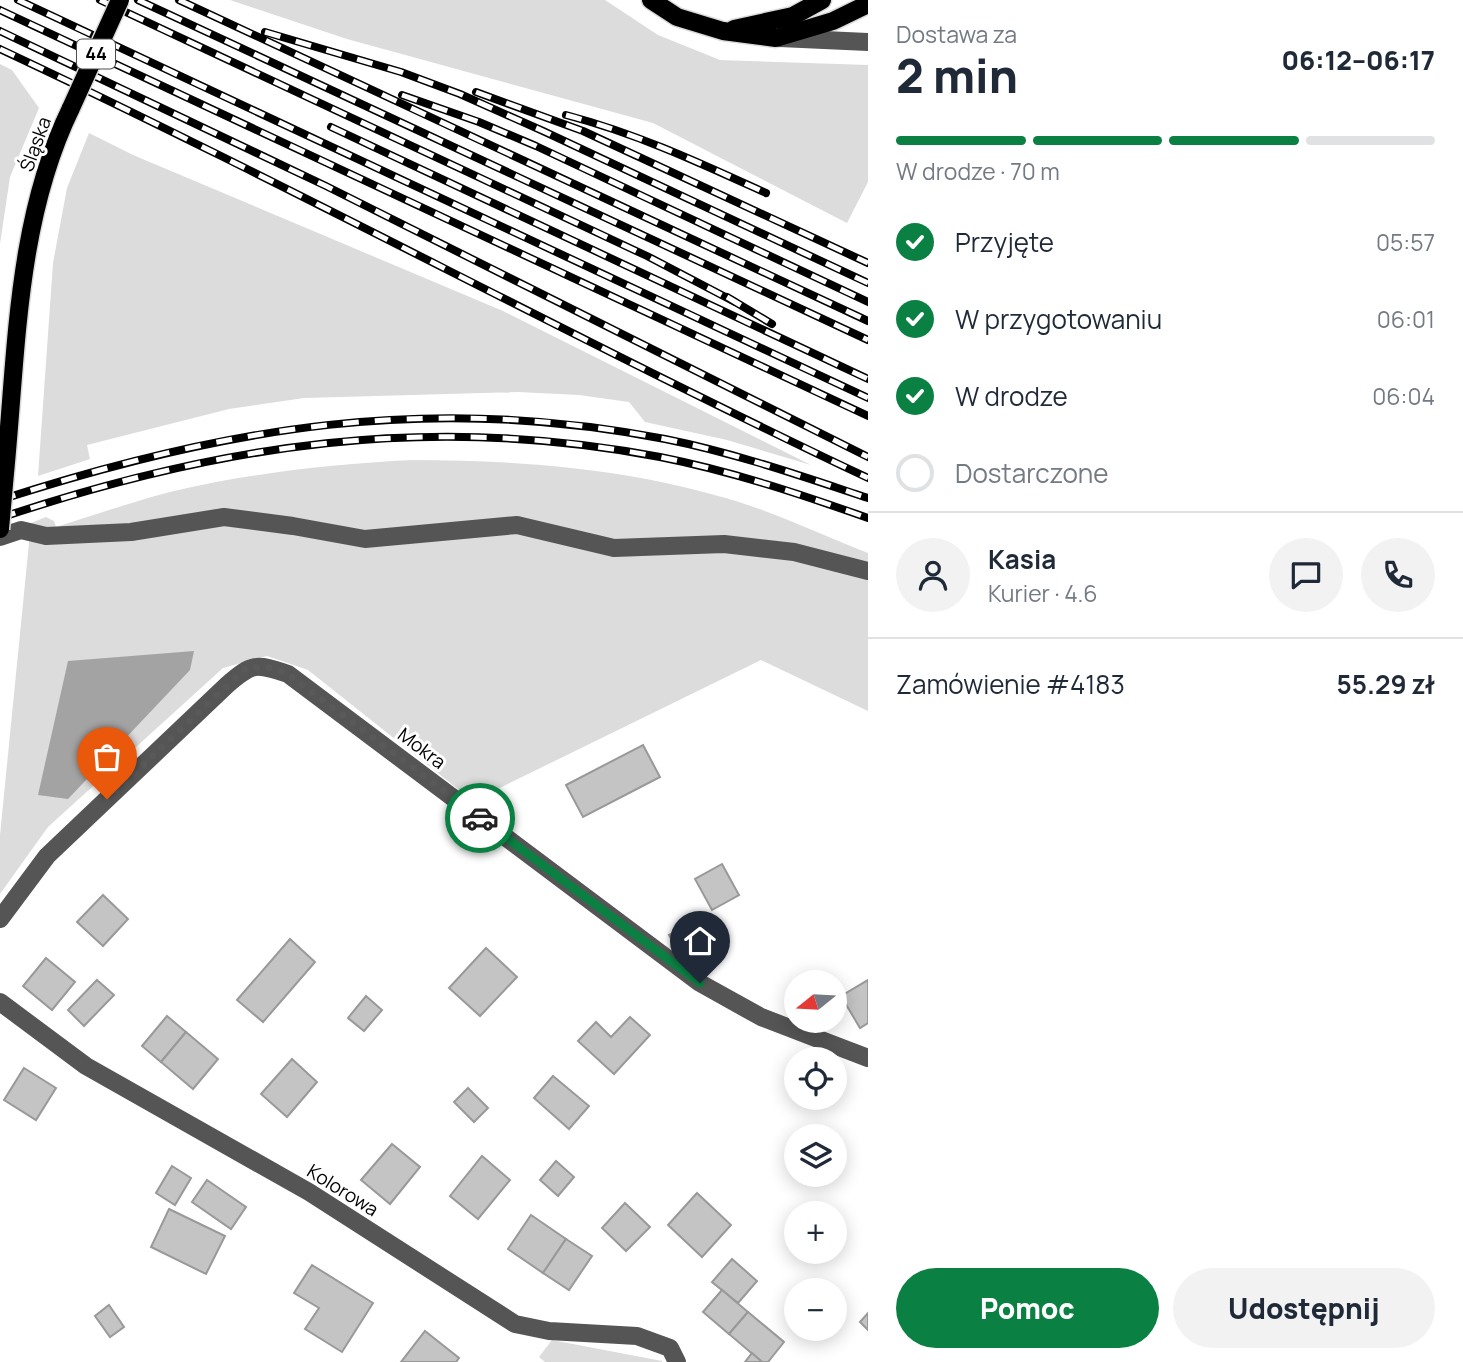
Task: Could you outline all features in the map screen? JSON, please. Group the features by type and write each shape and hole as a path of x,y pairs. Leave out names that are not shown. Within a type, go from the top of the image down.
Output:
{"main road":[{"name":"Śląska","path":"0,528 24,267 31,225 51,153 120,0"},
{"path":"651,0 677,17 723,32 776,38 833,21 868,4"},
{"path":"723,32 793,16 822,0"}],"street":[{"path":"776,38 868,42"},
{"path":"0,537 21,530 46,536 131,532 224,517 365,539 517,525 614,548 724,544 794,552 868,571"},
{"name":"Mokra","path":"0,919 47,856 227,685 246,668 267,667 288,674 700,983 761,1017 868,1058"},
{"name":"Kolorowa","path":"0,1002 86,1066 309,1192 516,1324 549,1331 637,1336 670,1348 677,1362"}],"shaded area":[{"path":"230,0 605,0 658,35 720,60 868,65 868,182 847,223 653,123 347,39"},
{"path":"0,64 12,70 39,108 10,177 0,244"},
{"path":"89,133 133,155 503,311 811,465 727,440 645,422 629,402 579,395 518,392 304,398 229,409 87,445 90,459 38,476 53,263 67,188"},
{"path":"412,460 536,465 618,474 659,482 739,502 868,553 868,711 761,660 473,801 308,670 267,656 223,668 48,827 0,894 0,835 31,523 46,517 54,521 56,527 159,495 262,474"},
{"path":"194,651 190,670 68,799 38,795 68,661"},
{"path":"552,1340 662,1362 545,1362 539,1357"}],"building":[{"path":"643,745 660,777 583,817 566,785"},
{"path":"722,864 739,895 712,910 695,879"},
{"path":"103,895 128,919 103,946 77,922"},
{"path":"705,917 715,937 680,955 669,935"},
{"path":"290,939 315,962 263,1022 237,1000"},
{"path":"486,948 517,977 480,1016 449,988"},
{"path":"46,958 75,982 52,1010 23,986"},
{"path":"97,980 114,995 84,1026 68,1010"},
{"path":"868,980 868,1023 860,1028 847,1006 847,992"},
{"path":"366,996 382,1010 364,1031 348,1018"},
{"path":"167,1016 186,1032 161,1062 142,1046"},
{"path":"630,1017 650,1035 614,1074 578,1041 596,1022 611,1037"},
{"path":"186,1032 218,1059 193,1089 161,1062"},
{"path":"292,1059 317,1082 287,1117 261,1094"},
{"path":"24,1068 56,1088 36,1120 4,1100"},
{"path":"553,1076 589,1106 569,1129 534,1098"},
{"path":"468,1088 488,1108 474,1122 454,1102"},
{"path":"392,1144 420,1167 390,1204 361,1180"},
{"path":"482,1156 510,1180 478,1219 450,1196"},
{"path":"556,1161 574,1177 558,1196 540,1180"},
{"path":"172,1166 191,1178 175,1205 156,1193"},
{"path":"207,1180 246,1207 231,1229 192,1202"},
{"path":"697,1193 731,1225 702,1257 668,1225"},
{"path":"625,1203 650,1227 626,1251 602,1228"},
{"path":"169,1209 225,1236 206,1274 151,1247"},
{"path":"531,1215 566,1239 543,1273 508,1249"},
{"path":"566,1239 592,1256 569,1290 543,1273"},
{"path":"732,1259 757,1281 738,1303 712,1282"},
{"path":"312,1265 373,1303 342,1352 305,1329 319,1308 294,1293"},
{"path":"722,1290 748,1312 729,1334 703,1312"},
{"path":"109,1305 124,1327 110,1337 95,1316"},
{"path":"748,1312 784,1342 768,1362 762,1362 729,1334"},
{"path":"868,1313 868,1330 860,1322"},
{"path":"425,1331 459,1358 456,1362 401,1362"},
{"path":"752,1353 762,1362 745,1362"}],"railway":[{"path":"18,0 868,398"},
{"path":"100,0 647,256 735,302"},
{"path":"138,0 868,340"},
{"path":"179,0 868,321"},
{"path":"0,10 868,416"},
{"path":"0,31 326,186 868,457"},
{"path":"265,32 401,72 460,94 868,283"},
{"path":"0,49 218,154 650,372 868,478"},
{"path":"476,92 583,131 868,263"},
{"path":"402,95 479,122 536,146 868,302"},
{"path":"566,115 644,140 766,193"},
{"path":"331,127 868,379"},
{"path":"727,297 772,324"},
{"path":"0,500 166,453 247,436 329,425 410,419 493,419 578,425 665,439 742,458 868,498"},
{"path":"0,518 82,492 164,471 326,443 408,437 490,438 574,444 660,457 765,484 868,518"}],"way so far":[{"path":"107,799 246,668 267,667 288,674 480,818"}],"route":[{"path":"480,818 700,983"}]}
